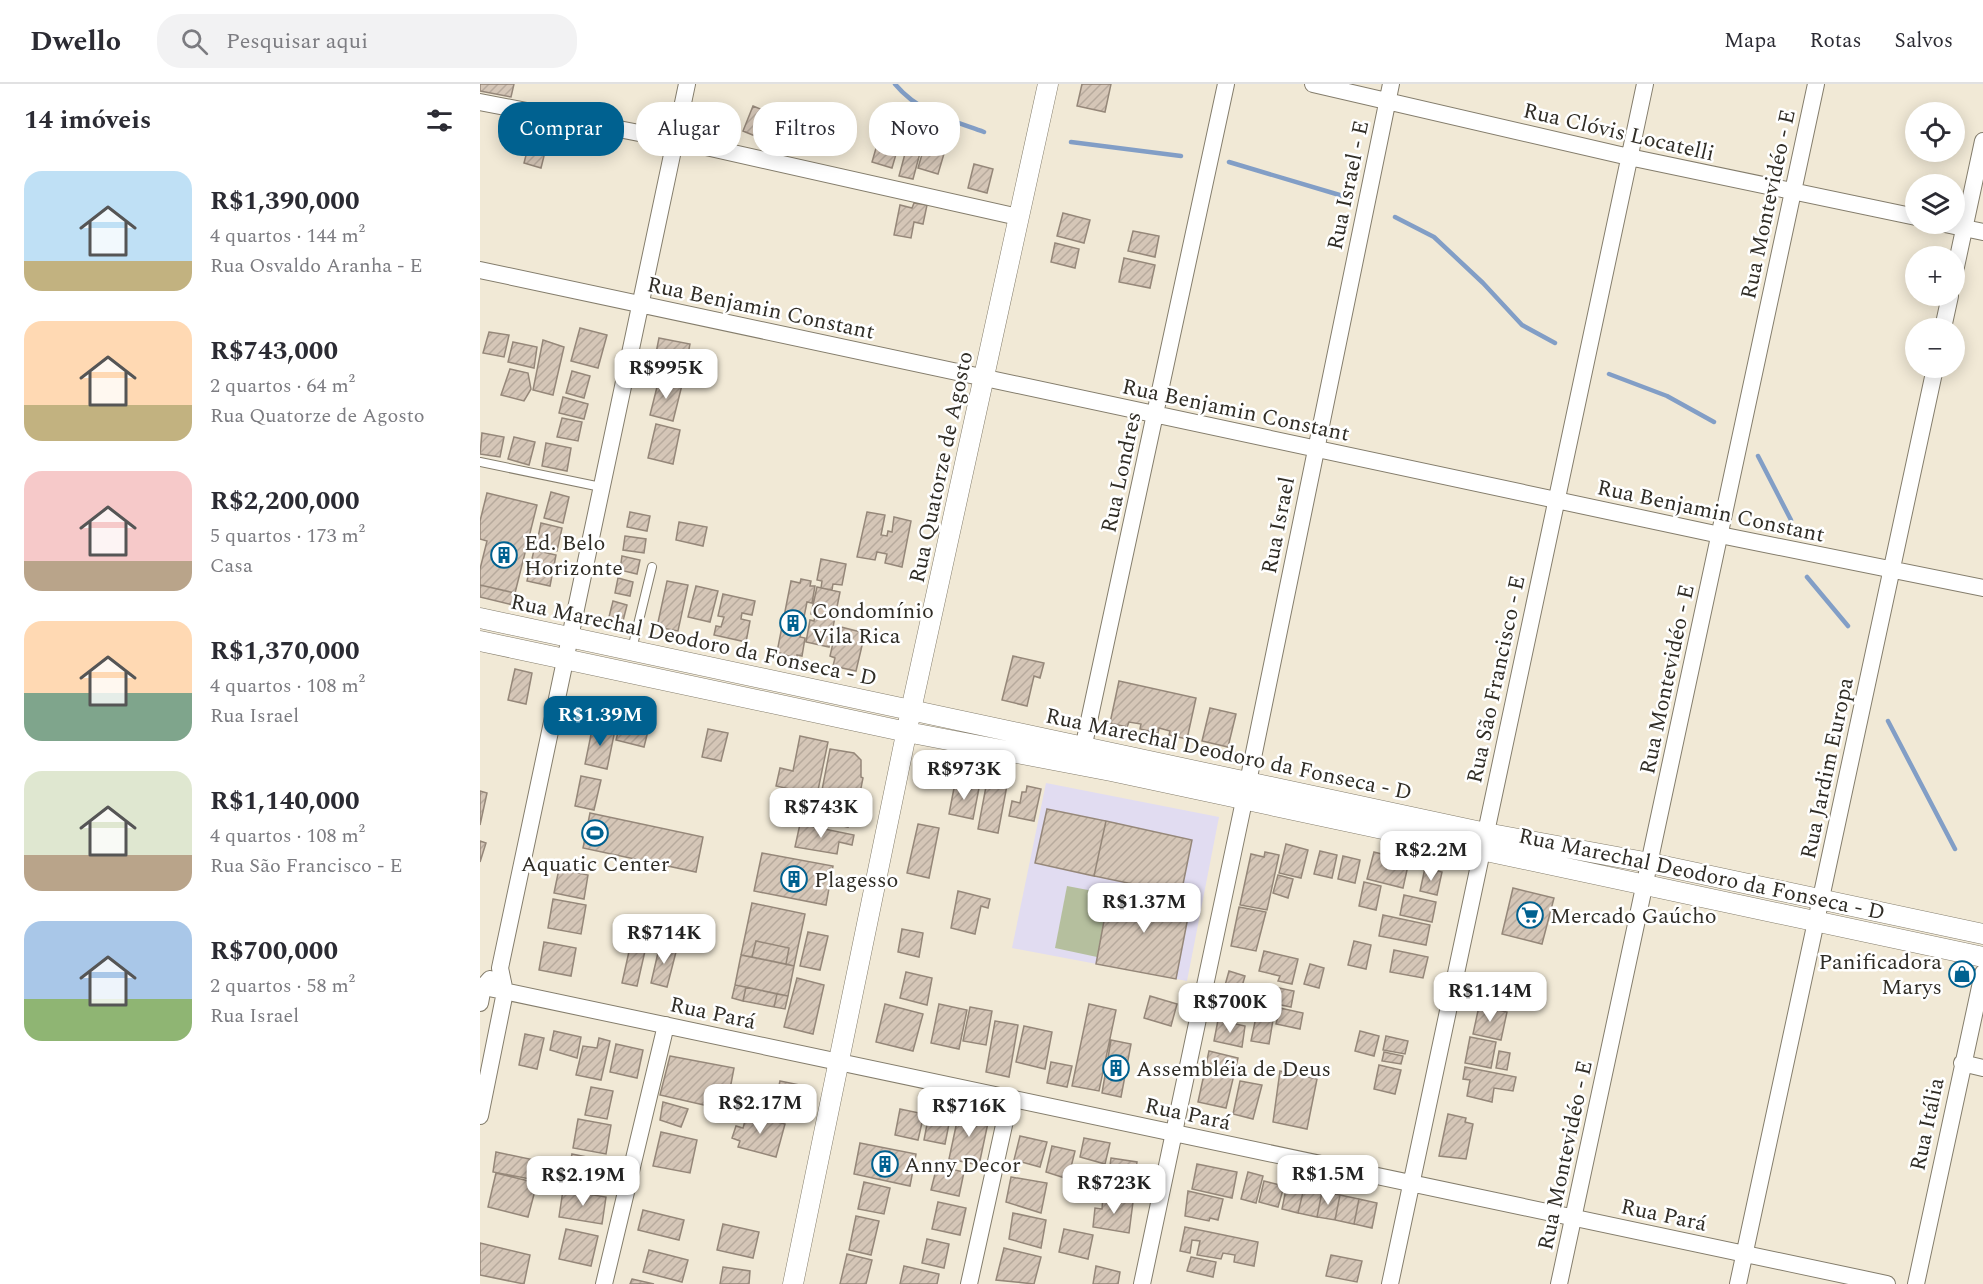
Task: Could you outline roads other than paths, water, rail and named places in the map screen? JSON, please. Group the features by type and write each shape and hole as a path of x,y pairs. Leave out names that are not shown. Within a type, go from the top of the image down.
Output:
{"street":[{"path":"683,102 687,84"},
{"name":"Rua Quatorze de Agosto","path":"792,1284 913,733 911,710 1048,84"},
{"name":"Rua Londres","path":"1082,755 1226,84"},
{"name":"Rua Clóvis Locatelli","path":"1313,84 1629,157 1905,215"},
{"path":"1387,101 1391,84"},
{"name":"Rua São Francisco - E","path":"1390,1284 1645,84"},
{"name":"Rua Montevidéo - E","path":"1559,1284 1815,84"},
{"name":"Rua Israel - E","path":"1351,278 1387,101"},
{"path":"480,102 636,132"},
{"path":"1983,141 1965,228 1983,232"},
{"path":"741,155 1018,217"},
{"path":"480,1116 485,1075 505,992 500,968 672,156"},
{"name":"Rua Benjamin Constant","path":"480,270 1719,535 1983,588"},
{"name":"Rua Israel","path":"1142,1284 1351,278"},
{"name":"Rua Jardim Europa","path":"1738,1284 1933,378"},
{"name":"Rua Marechal Deodoro da Fonseca - D","path":"480,618 570,635 1005,730 1082,755 1484,842 1645,885 1983,957"},
{"name":"Rua Marechal Deodoro da Fonseca - D","path":"480,641 1002,750 1082,755"},
{"path":"1002,750 1005,730"},
{"name":"Rua Marechal Deodoro da Fonseca - D","path":"1484,842 1650,863 1983,934"},
{"path":"481,992 500,968"},
{"name":"Rua Itália","path":"1916,1284 1983,973"},
{"name":"Rua Pará","path":"481,992 505,992 666,1025 1887,1284"},
{"path":"604,1284 666,1025"},
{"path":"1962,1063 1983,1068"},
{"path":"969,1284 1010,1098"}],"lane":[{"path":"480,462 601,487"},
{"path":"632,649 652,567"},
{"path":"742,696 747,674"}],"waterway":[{"path":"895,84 904,94 925,108 947,119 984,132"},
{"path":"1071,142 1181,156"},
{"path":"1229,162 1343,196"},
{"path":"1395,217 1434,237 1483,283 1522,325 1555,343"},
{"path":"1609,374 1667,396 1714,422"},
{"path":"1758,456 1791,520"},
{"path":"1807,577 1848,626"},
{"path":"1888,721 1955,849"}],"place":[{"name":"Ed. Belo Horizonte","path":"504,555"},
{"name":"Condomínio Vila Rica","path":"793,623"},
{"name":"Aquatic Center","path":"595,833"},
{"name":"Plagesso","path":"794,879"},
{"name":"Mercado Gaúcho","path":"1530,915"},
{"name":"Panificadora Marys","path":"1962,974"},
{"name":"Assembléia de Deus","path":"1116,1068"},
{"name":"Anny Decor","path":"885,1164"}]}
